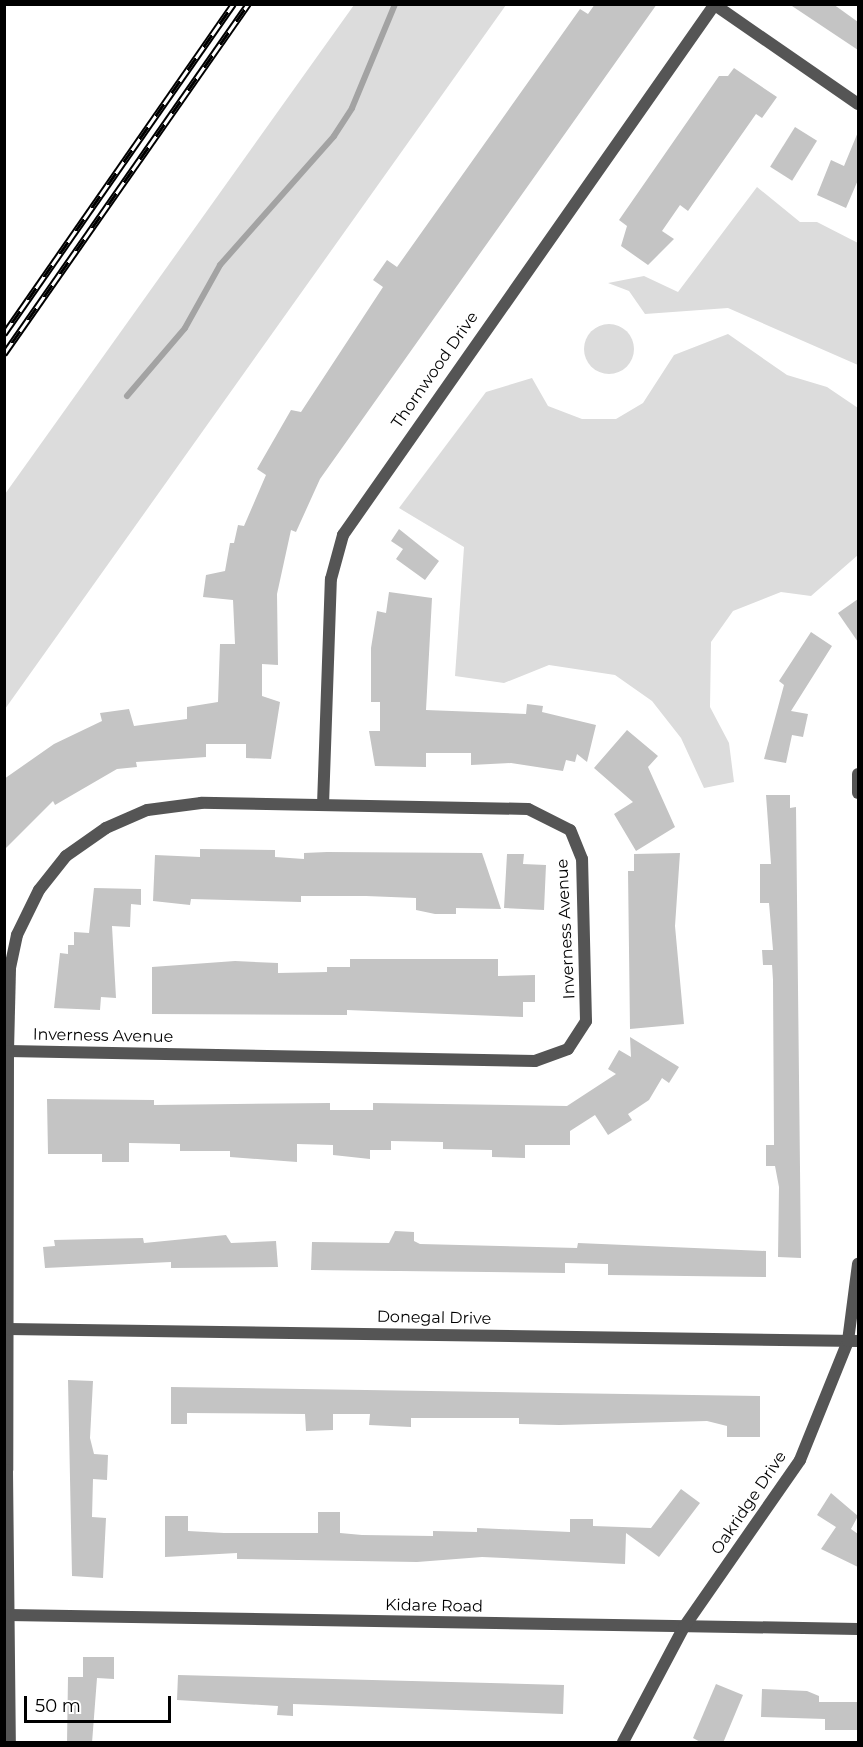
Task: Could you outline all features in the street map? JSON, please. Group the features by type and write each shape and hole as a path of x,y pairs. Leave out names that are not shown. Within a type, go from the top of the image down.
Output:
{"street":[{"path":"715,5 858,104"},
{"name":"Thornwood Drive","path":"323,805 331,579 343,535 715,5"},
{"path":"858,774 858,793"},
{"name":"Inverness Avenue","path":"8,1051 535,1061 568,1049 586,1021 582,859 570,830 528,809 201,803 147,810 106,828 66,856 39,890 17,935 10,969 8,1051 6,1470 10,1743"},
{"name":"Oakridge Drive","path":"623,1743 684,1627 800,1460 853,1341 858,1264"},
{"name":"Donegal Drive","path":"8,1329 853,1341"},
{"name":"Kidare Road","path":"8,1615 858,1629"}],"shaded area":[{"path":"354,5 506,5 5,709 5,494"},
{"path":"757,187 800,222 817,222 858,243 858,365 728,308 645,314 629,291 608,283 644,276 678,292"},
{"path":"604,324 614,324 627,331 634,344 634,354 627,367 614,374 604,374 595,370 588,363 584,354 584,344 588,335 595,328"},
{"path":"728,334 787,375 827,387 858,408 858,555 811,596 781,592 733,611 711,642 710,707 729,743 734,782 704,788 681,738 652,701 615,675 549,665 504,683 455,676 464,547 399,508 486,392 532,378 548,406 582,419 616,419 643,403 674,355"}],"building":[{"path":"595,4 657,4 320,479 296,532 291,530 277,594 278,665 262,664 262,696 280,702 271,759 246,758 246,744 206,744 206,757 136,762 137,767 117,769 55,805 53,801 4,850 4,779 54,744 102,721 100,713 129,709 134,726 187,719 187,707 218,702 220,644 235,644 233,600 203,597 206,575 225,571 230,543 234,543 238,525 244,526 266,475 257,469 291,410 301,412 383,287 373,280 387,260 397,267 580,9 588,14"},
{"path":"789,4 833,4 858,22 858,50"},
{"path":"734,68 777,97 762,118 756,114 688,211 680,205 662,231 674,239 648,265 621,246 627,226 619,220 719,76 728,76"},
{"path":"795,127 817,141 792,181 770,167"},
{"path":"858,132 858,180 846,208 817,195 831,160 844,166"},
{"path":"399,529 439,561 425,580 396,559 403,549 391,541"},
{"path":"389,592 432,598 426,710 526,714 527,704 543,706 542,712 596,725 587,762 577,754 575,762 566,760 563,771 511,763 471,765 471,753 426,753 426,767 375,766 369,731 380,731 380,702 371,702 371,648 377,611 386,613"},
{"path":"858,599 858,642 838,613"},
{"path":"811,632 832,646 791,711 808,714 803,737 792,735 786,763 764,759 784,685 779,681"},
{"path":"627,730 658,756 648,767 675,827 636,851 614,814 633,802 594,768"},
{"path":"766,795 790,795 790,808 796,807 801,1258 778,1257 779,1187 775,1166 766,1166 766,1145 774,1145 773,980 772,965 763,965 762,950 773,950 769,903 760,903 760,864 771,864"},
{"path":"200,849 275,850 275,857 304,859 304,853 327,852 482,853 501,909 456,908 456,914 435,914 416,910 416,898 366,896 301,896 301,902 191,899 190,905 153,901 155,855 200,857"},
{"path":"680,853 675,926 684,1024 630,1029 628,871 634,871 634,854"},
{"path":"507,854 524,854 523,864 546,865 544,910 504,908"},
{"path":"94,888 141,889 141,905 131,904 130,927 112,926 116,998 101,997 100,1010 54,1008 60,953 68,954 68,945 74,945 74,932 89,933"},
{"path":"350,959 498,959 498,976 535,975 535,1002 523,1002 523,1017 347,1010 347,1015 152,1014 152,967 235,961 278,963 278,973 327,972 327,967 350,967"},
{"path":"630,1037 679,1067 669,1083 662,1078 649,1100 628,1114 632,1120 608,1135 595,1115 570,1131 570,1145 525,1145 525,1158 492,1157 492,1150 443,1149 443,1142 391,1141 391,1150 370,1150 370,1159 333,1155 333,1145 297,1144 297,1162 230,1157 230,1151 180,1151 180,1144 129,1143 129,1162 102,1162 102,1154 48,1154 47,1099 154,1100 154,1105 330,1103 330,1110 373,1110 373,1103 567,1106 616,1074 608,1069 619,1050 631,1057"},
{"path":"395,1231 414,1232 414,1241 420,1244 577,1248 578,1243 766,1251 766,1277 608,1275 608,1264 565,1263 565,1273 311,1270 312,1242 389,1243"},
{"path":"226,1235 231,1243 276,1241 278,1267 171,1268 171,1262 45,1268 43,1247 55,1246 54,1240 143,1238 144,1243"},
{"path":"68,1380 93,1381 90,1438 94,1454 108,1455 107,1480 93,1479 92,1517 106,1518 103,1578 72,1576"},
{"path":"171,1387 760,1396 760,1437 727,1437 727,1426 707,1421 559,1425 519,1424 519,1418 411,1418 411,1427 369,1425 370,1414 333,1414 333,1430 306,1431 305,1414 187,1413 187,1424 171,1424"},
{"path":"681,1489 700,1503 659,1557 626,1533 625,1564 482,1557 417,1562 237,1559 237,1553 165,1557 165,1516 188,1516 188,1531 224,1533 318,1533 318,1512 340,1512 340,1533 362,1535 433,1536 433,1531 477,1532 477,1528 570,1532 570,1519 593,1519 593,1526 651,1528"},
{"path":"831,1493 858,1516 851,1529 858,1534 858,1567 821,1549 836,1527 817,1515"},
{"path":"83,1657 114,1657 114,1679 97,1678 92,1743 67,1743 68,1677 83,1677"},
{"path":"178,1675 564,1685 563,1714 293,1704 293,1716 277,1715 278,1706 177,1700"},
{"path":"716,1684 743,1695 723,1743 702,1743 693,1738"},
{"path":"762,1689 807,1691 819,1696 819,1702 858,1702 858,1730 825,1730 825,1719 761,1717"}],"waterway":[{"path":"127,396 185,328 220,265 334,136 352,108 395,4"}],"railway":[{"path":"4,334 233,4"},
{"path":"4,354 248,4"}]}
